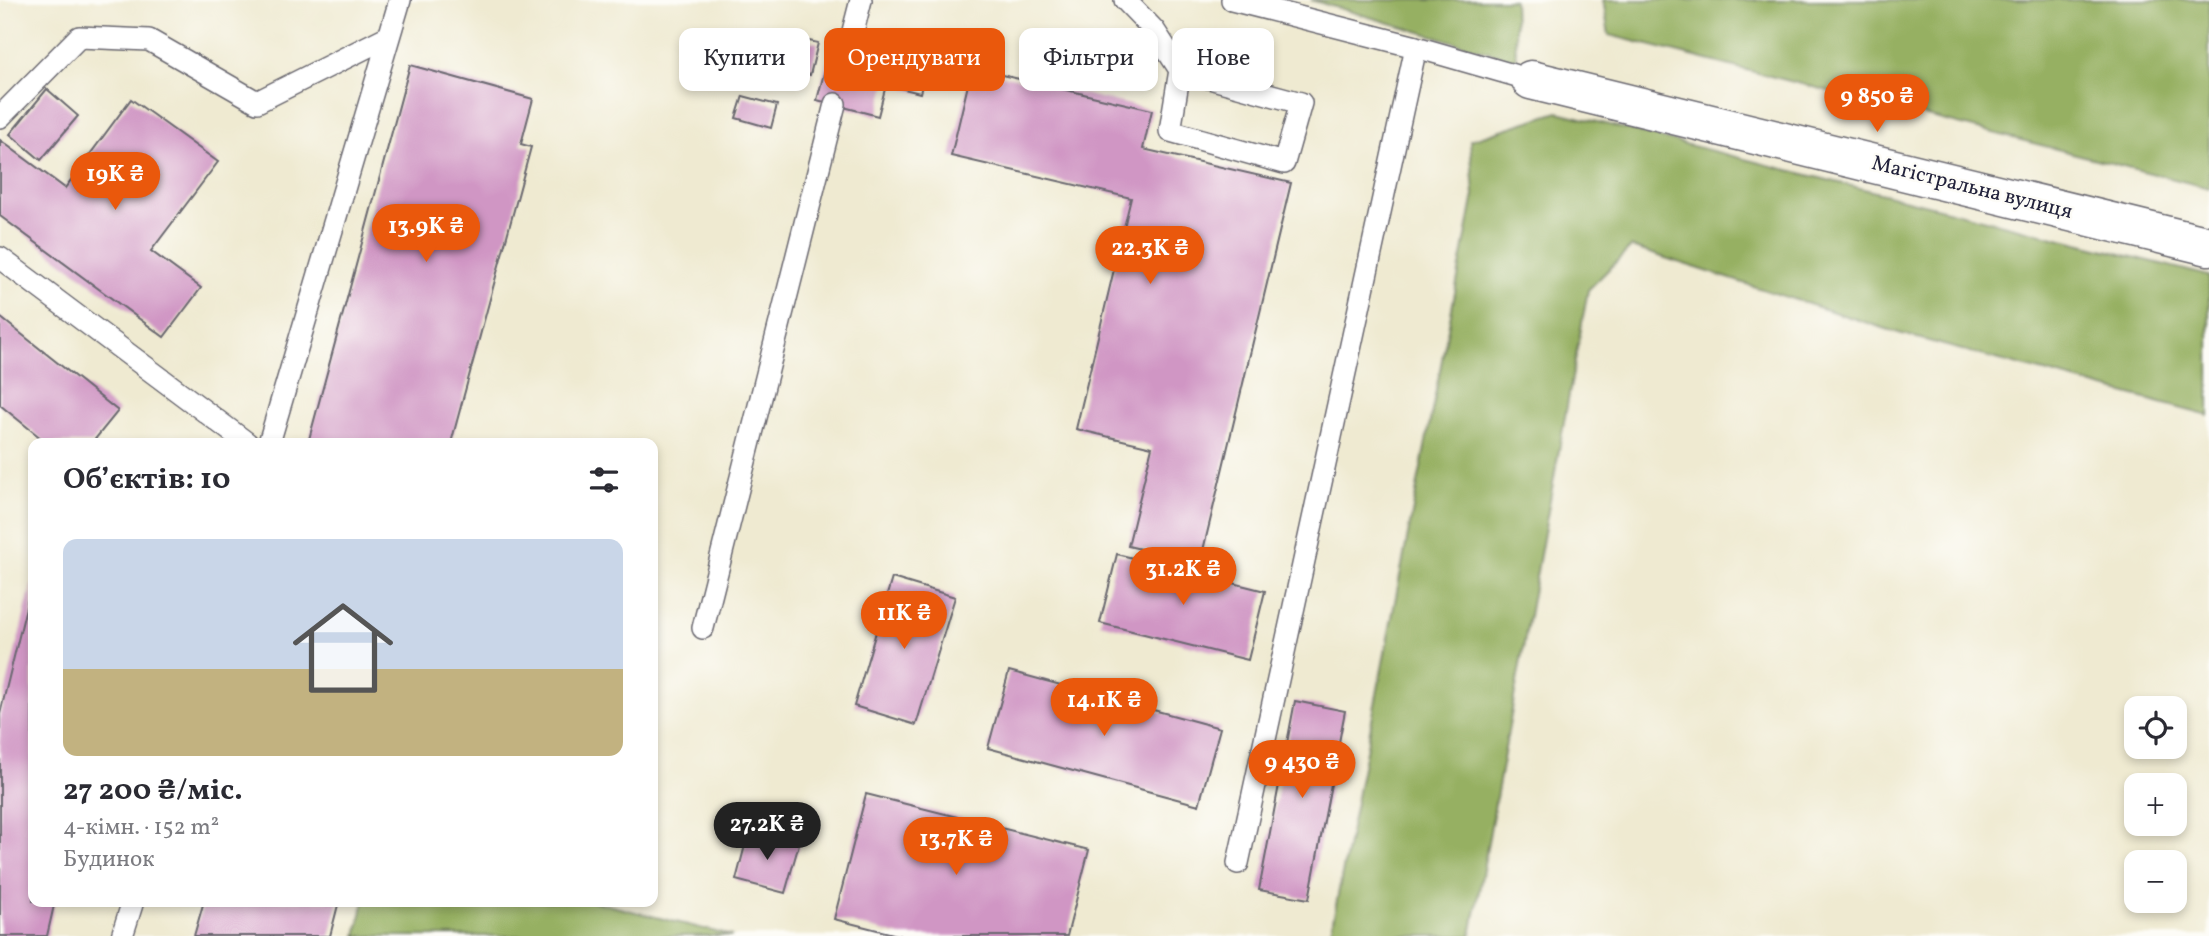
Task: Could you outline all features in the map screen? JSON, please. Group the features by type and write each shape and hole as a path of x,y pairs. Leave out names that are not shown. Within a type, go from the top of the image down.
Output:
{"street":[{"name":"Магістральна вулиця","path":"1531,80 2209,246"}],"lane":[{"path":"270,438 400,0"},
{"path":"854,28 861,0"},
{"path":"1125,0 1154,30 1172,58"},
{"path":"1232,0 1416,47 1531,80"},
{"path":"0,117 79,37 149,40 257,102 390,36"},
{"path":"1238,863 1416,47"},
{"path":"1180,70 1301,103 1284,163 1170,131 1180,70"},
{"path":"703,628 835,104"},
{"path":"0,258 240,438"},
{"path":"122,936 131,907"}],"green space":[{"path":"1311,0 1514,0 1516,60"},
{"path":"1603,0 2209,0 2209,188 1609,35"},
{"path":"1558,112 2209,276 2209,416 1902,334 1631,247 1588,290 1471,936 1330,936 1474,195 1470,140"},
{"path":"363,907 616,907 732,936 356,936"}],"building":[{"path":"810,41 818,43 810,75"},
{"path":"410,65 533,99 521,144 531,147 452,438 309,438"},
{"path":"824,73 824,91 884,91 878,116 817,100"},
{"path":"1005,76 1019,79 1019,91 1071,91 1152,110 1143,149 1291,183 1200,563 1128,546 1152,447 1076,429 1131,198 951,156 967,91 1005,91"},
{"path":"47,89 78,116 41,160 10,134"},
{"path":"743,96 777,105 771,128 736,118"},
{"path":"131,99 218,162 151,251 201,288 164,337 0,216 0,140 65,188"},
{"path":"0,317 118,411 96,438 41,438 0,405"},
{"path":"1117,554 1265,591 1248,660 1100,623"},
{"path":"892,578 955,597 916,725 854,706"},
{"path":"28,599 28,907 54,907 47,936 0,936 0,714"},
{"path":"1009,671 1220,728 1199,805 988,748"},
{"path":"1295,701 1345,711 1309,899 1259,890"},
{"path":"866,794 1089,850 1067,936 901,936 834,919"},
{"path":"749,830 799,844 785,893 736,880"},
{"path":"202,907 337,907 330,936 194,936"}]}
